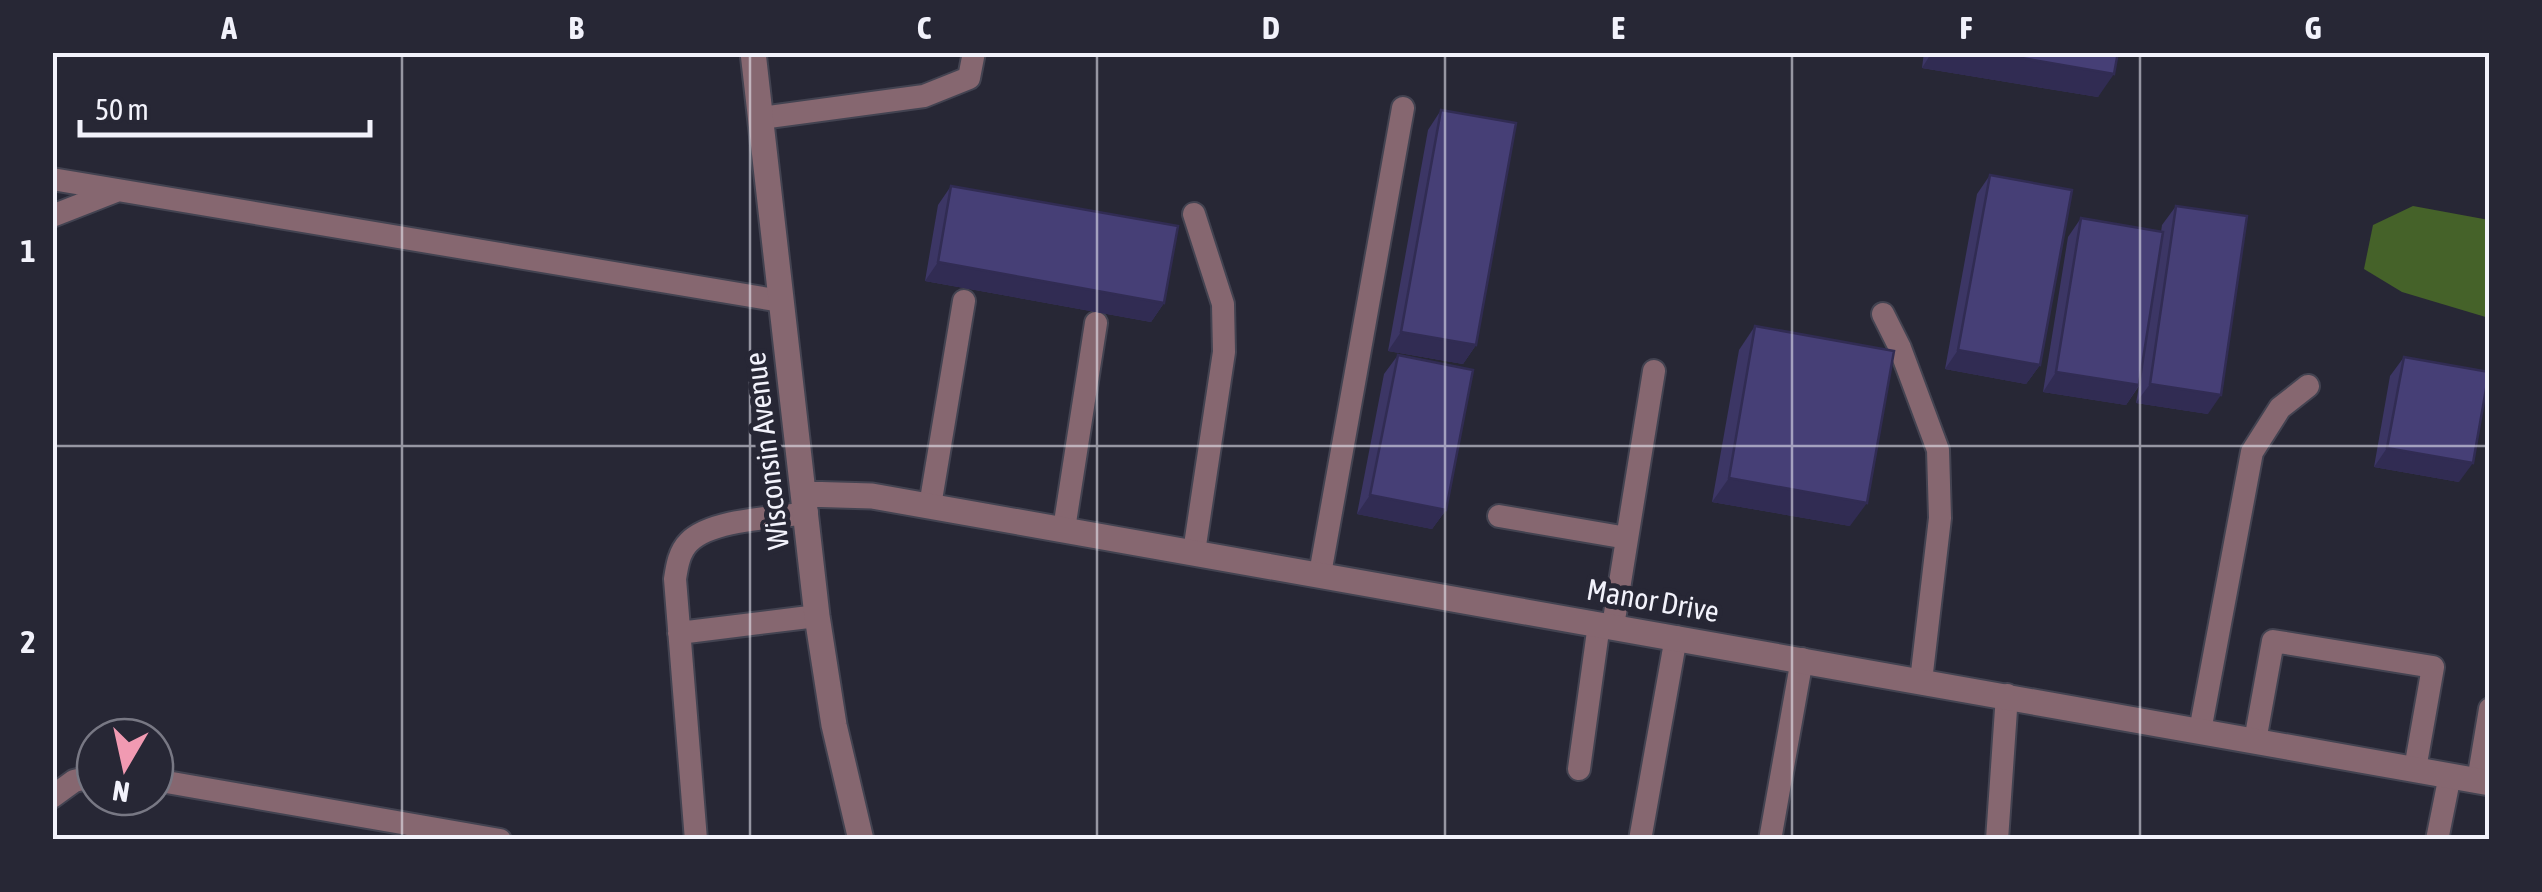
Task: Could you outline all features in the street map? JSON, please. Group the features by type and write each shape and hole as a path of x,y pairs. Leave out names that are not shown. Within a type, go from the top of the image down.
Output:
{"street":[{"name":"Wisconsin Avenue","path":"753,52 817,616 834,725 861,840"},
{"name":"Manor Drive","path":"806,504 872,496 2484,782"}],"lane":[{"path":"760,118 924,96 969,78 974,52"},
{"path":"1320,574 1403,108"},
{"path":"52,179 781,301"},
{"path":"52,216 119,190"},
{"path":"1194,214 1222,304 1224,352 1194,552"},
{"path":"930,506 964,302"},
{"path":"1883,314 1900,348 1938,450 1940,518 1921,680"},
{"path":"1064,529 1096,323"},
{"path":"1578,770 1627,538 1654,371"},
{"path":"2200,730 2252,452 2280,408 2308,386"},
{"path":"696,840 675,580 678,558 686,544 704,531 806,504"},
{"path":"1499,516 1627,538"},
{"path":"679,634 817,616"},
{"path":"1640,840 1676,637"},
{"path":"2255,741 2273,641 2433,667 2415,769"},
{"path":"1770,840 1802,659"},
{"path":"1997,840 2007,696"},
{"path":"2484,782 2490,709"},
{"path":"2437,840 2450,775"},
{"path":"52,797 75,781"},
{"path":"175,783 500,840"}],"green space":[{"path":"2413,206 2489,220 2489,318 2402,292 2364,269 2373,225"}],"building":[{"path":"1987,52 2118,52 2114,74"},
{"path":"1441,110 1516,123 1476,345 1401,332"},
{"path":"1990,175 2072,190 2040,365 1958,350"},
{"path":"951,186 1178,226 1164,303 938,262"},
{"path":"2176,206 2247,216 2221,395 2150,384"},
{"path":"2081,218 2163,232 2139,385 2056,372"},
{"path":"1755,326 1894,351 1867,503 1729,478"},
{"path":"1398,355 1473,370 1446,510 1370,495"},
{"path":"2404,357 2489,372 2473,463 2387,448"}]}
